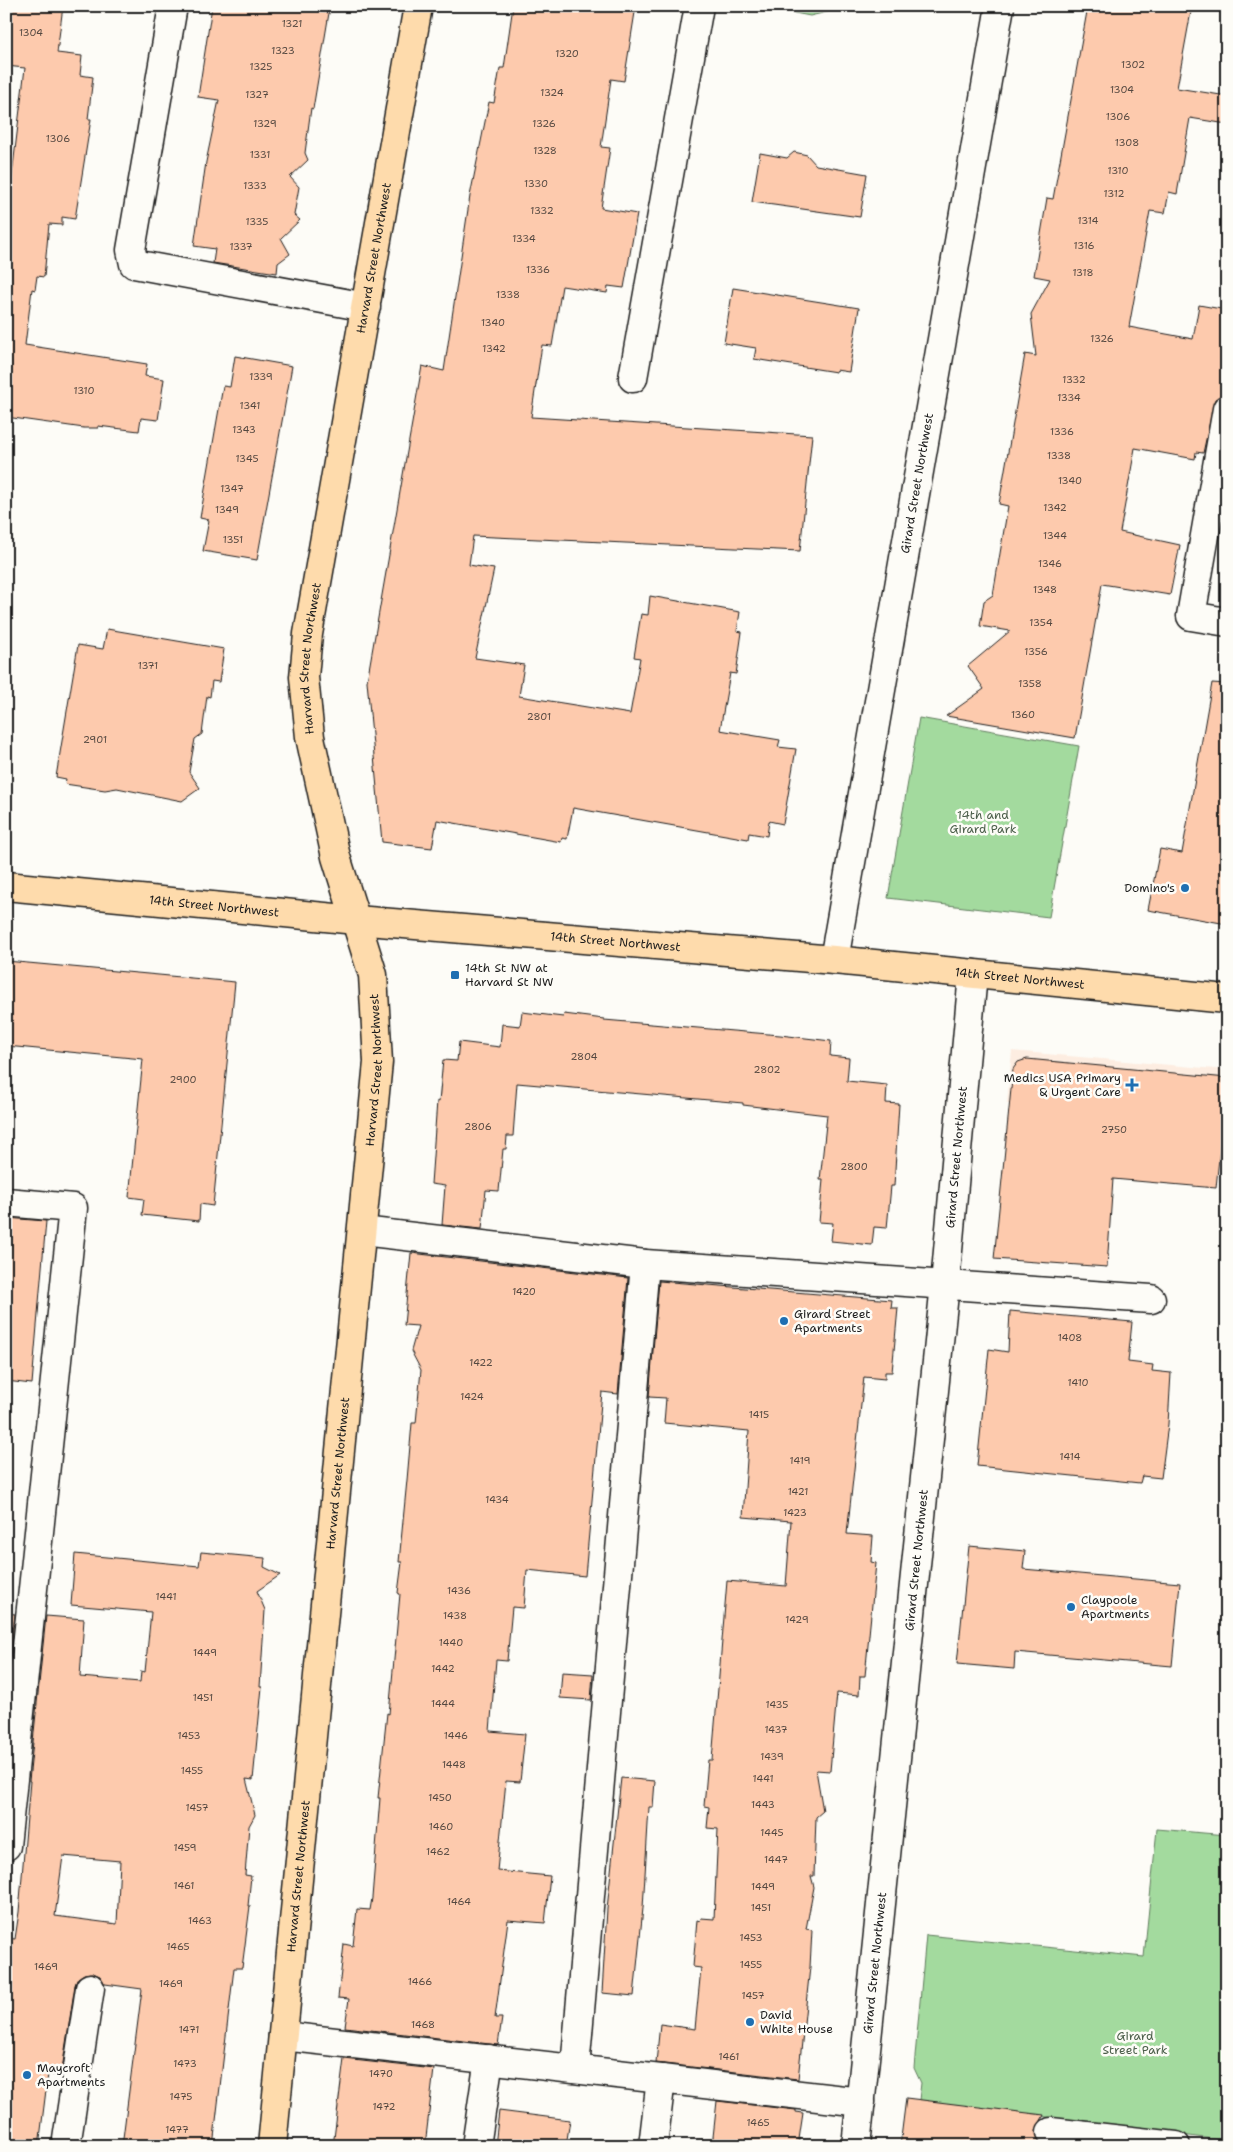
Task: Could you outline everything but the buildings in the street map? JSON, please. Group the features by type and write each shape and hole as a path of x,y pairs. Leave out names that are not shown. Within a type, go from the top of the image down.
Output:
{"main road":[{"name":"Harvard Street Northwest","path":"272,2146 378,1062 373,975 336,857 310,737 304,677 308,634 418,6"},
{"name":"14th Street Northwest","path":"6,886 356,920 834,960 1227,999"}],"street":[{"path":"173,6 131,250 134,264 366,307"},
{"path":"633,378 699,6"},
{"name":"Girard Street Northwest","path":"834,960 1000,6"},
{"path":"1227,409 1191,616 1227,622"},
{"name":"Girard Street Northwest","path":"856,2146 945,1284 972,974"},
{"path":"6,1202 72,1208 6,1846"},
{"path":"362,1231 645,1264 1150,1299"},
{"path":"575,2068 645,1264"},
{"path":"66,2146 90,1988"},
{"path":"283,2036 861,2102"},
{"path":"476,2146 489,2059"},
{"path":"652,2146 660,2079"},
{"path":"1051,2132 1166,2142"}],"shaded area":[{"path":"1012,1051 1227,1070 1227,1123 1007,1103"}],"green space":[{"path":"759,6 860,6 859,10 844,8 810,16"},
{"name":"14th and Girard Park","path":"919,718 1079,746 1049,917 888,898"},
{"name":"Girard Street Park","path":"1157,1829 1227,1835 1227,2141 919,2100 921,2083 914,2068 926,1935 1144,1957"}],"place":[{"name":"Domino's","path":"1185,888"},
{"name":"14th St NW at Harvard St NW","path":"455,975"},
{"name":"Medics USA Primary & Urgent Care","path":"1132,1085"},
{"name":"Girard Street Apartments","path":"784,1321"},
{"name":"Claypoole Apartments","path":"1071,1607"},
{"name":"David White House","path":"750,2022"},
{"name":"Maycroft Apartments","path":"27,2075"}]}
